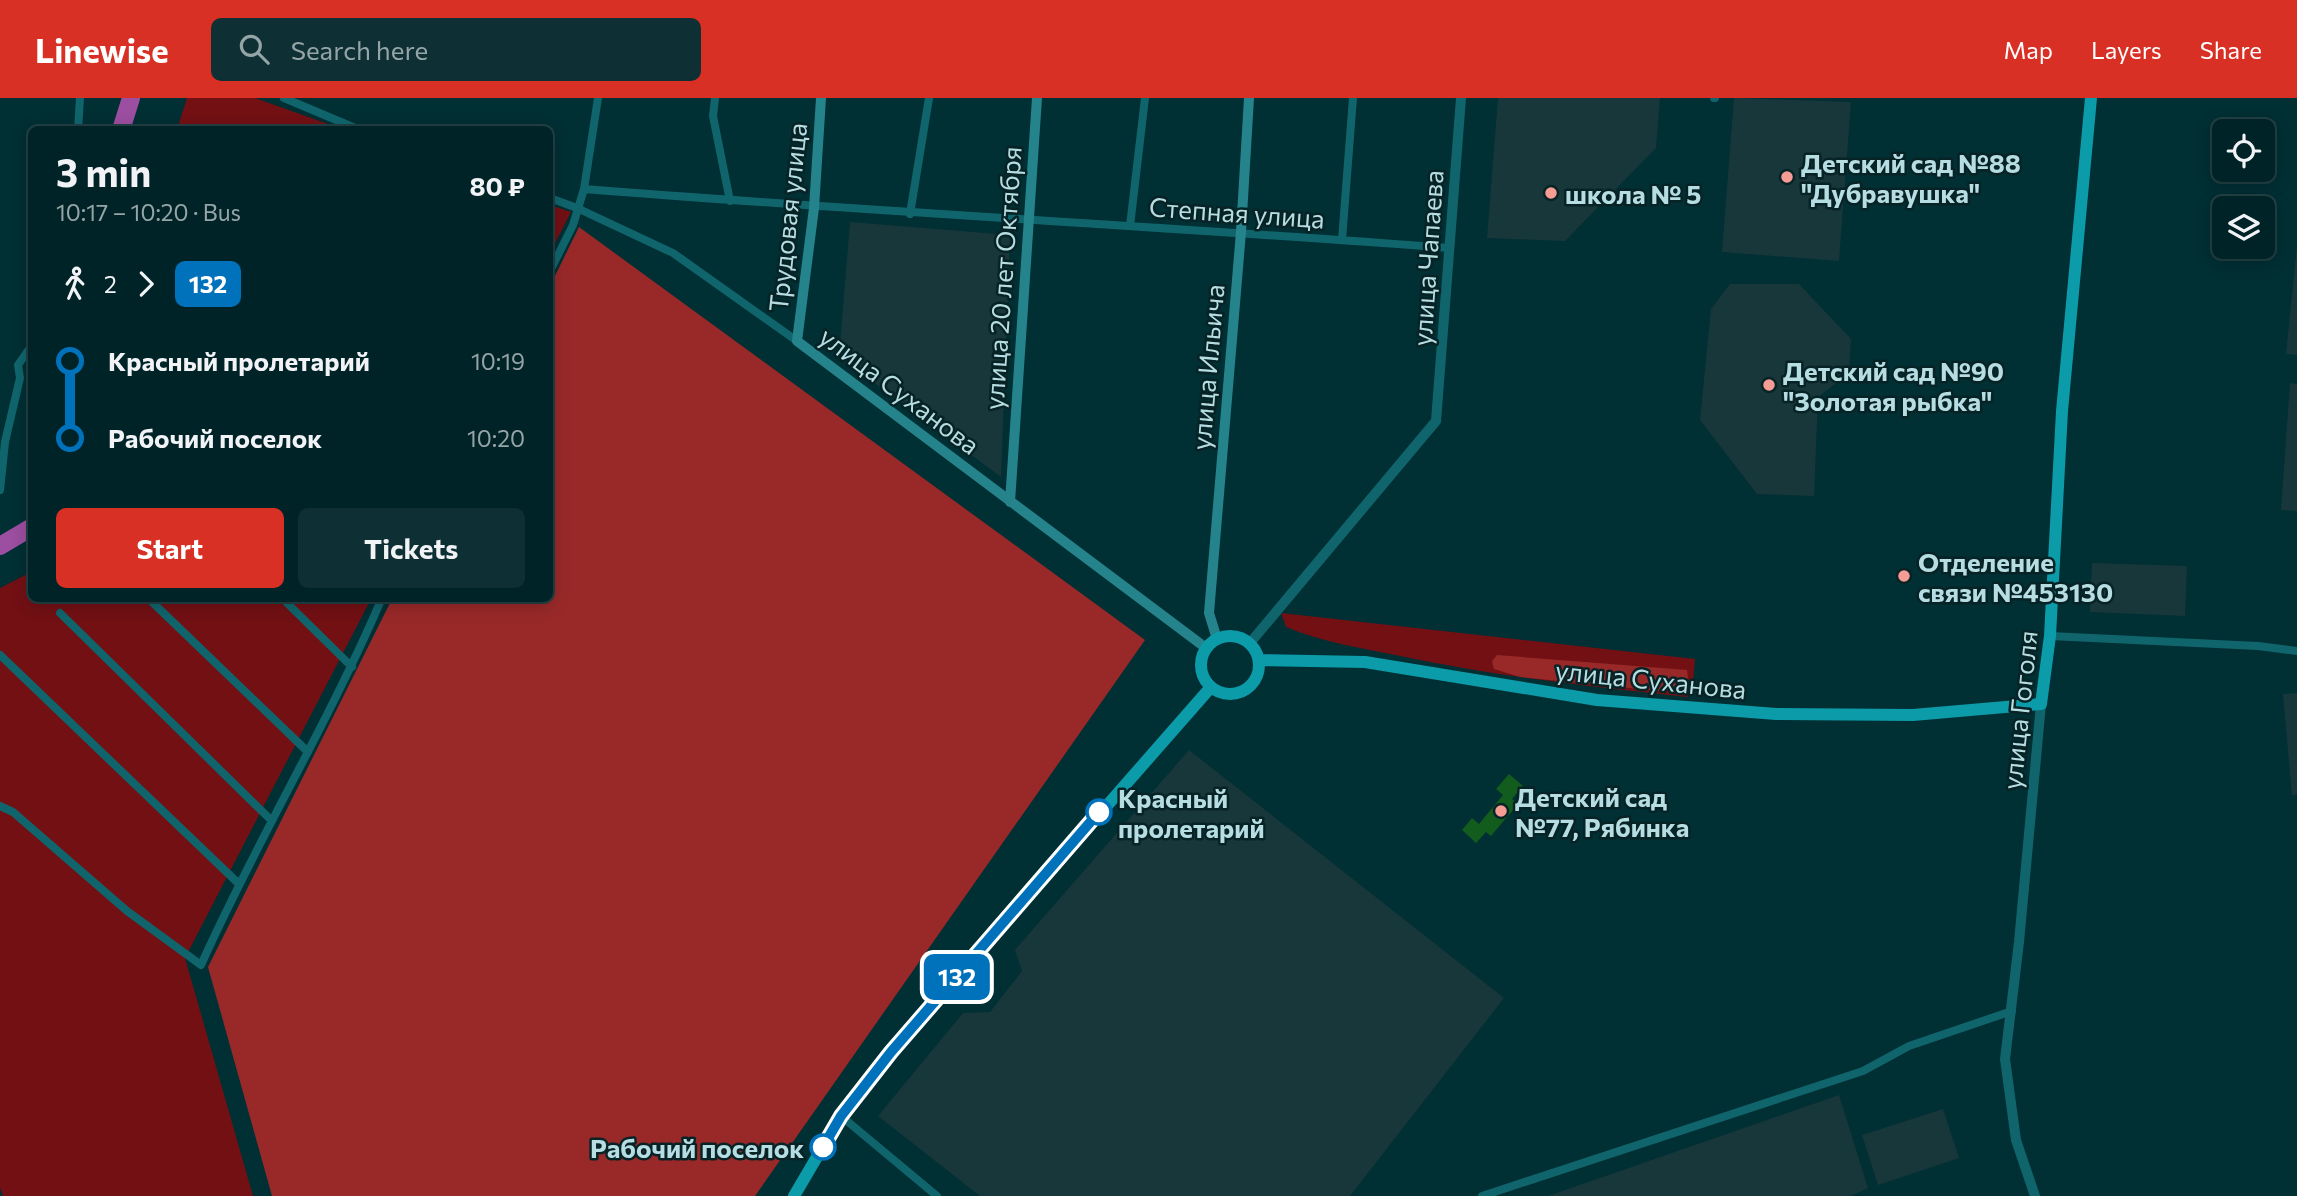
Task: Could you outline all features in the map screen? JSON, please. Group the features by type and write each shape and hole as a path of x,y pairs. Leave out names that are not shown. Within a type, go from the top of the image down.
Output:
{"main road":[{"name":"Трудовая улица","path":"797,341 814,208 821,98"},
{"name":"улица 20 лет Октября","path":"1010,502 1037,98"},
{"name":"улица Ильича","path":"1217,639 1209,613 1250,98"},
{"name":"улица Гоголя","path":"2041,704 2050,636 2063,411 2091,98"},
{"name":"улица Суханова","path":"797,341 1206,648"},
{"path":"1233,636 1250,643 1259,660 1256,679 1241,692 1222,694 1211,687 1202,674 1200,665 1206,648 1217,639 1233,636"},
{"name":"улица Суханова","path":"1259,660 1365,662 1597,700 1776,714 1913,715 2041,704"},
{"path":"794,1196 841,1116 900,1043 1211,687"}],"street":[{"path":"78,126 80,98"},
{"path":"284,98 350,126"},
{"path":"553,265 573,225 584,190 598,98"},
{"path":"715,98 713,116 730,201"},
{"path":"910,214 929,98"},
{"name":"Степная улица","path":"1130,226 1145,98"},
{"name":"Степная улица","path":"1342,240 1353,98"},
{"name":"улица Чапаева","path":"1250,643 1436,421 1461,98"},
{"name":"Степная улица","path":"584,190 814,208 1241,232 1449,248"},
{"name":"улица Суханова","path":"553,199 673,253 797,341"},
{"path":"0,490 5,443 20,378 18,365 28,351"},
{"path":"152,602 308,752"},
{"path":"286,602 352,667"},
{"path":"0,806 13,812 127,911 201,965 238,883 352,667 380,602"},
{"path":"60,613 272,821"},
{"path":"2050,636 2258,646 2297,651"},
{"path":"0,655 238,883"},
{"name":"улица Гоголя","path":"2035,1196 2017,1140 2005,1059 2012,1011 2041,704"},
{"path":"1482,1196 1863,1071 1909,1046 2012,1011"},
{"path":"841,1116 937,1196"}],"shaded area":[{"path":"187,98 255,98 334,126 178,126"},
{"name":"школа № 5","path":"1498,98 1660,98 1656,148 1565,241 1487,238"},
{"name":"Детский сад №88 \"Дубравушка\"","path":"1734,98 1851,102 1839,261 1722,252"},
{"path":"553,206 571,212 553,247"},
{"path":"850,222 1010,235 1001,477 839,357"},
{"path":"579,227 1145,640 755,1196 272,1196 208,967 390,602 553,602 553,280"},
{"path":"2297,246 2297,355 2286,354"},
{"name":"Детский сад №90 \"Золотая рыбка\"","path":"1730,284 1799,284 1851,339 1849,373 1818,397 1814,496 1757,494 1700,420 1711,309"},
{"path":"2290,383 2297,384 2297,511 2281,510"},
{"path":"2092,563 2187,566 2185,616 2090,612"},
{"path":"28,574 28,602 369,602 185,958 253,1196 3,1196 0,1188 0,588"},
{"path":"1281,613 1695,659 1692,694 1687,697 1579,685 1436,663 1314,637 1286,627"},
{"path":"1497,655 1687,670 1688,678 1683,686 1660,691 1520,677 1494,669 1492,661"},
{"path":"2297,693 2297,794 2292,796 2283,694"},
{"name":"Красный пролетарий","path":"1189,750 1504,998 1350,1196 980,1196 878,1116 963,1013 990,1012 1022,971 1015,950"},
{"path":"1839,1095 1868,1188 1851,1196 1548,1196"},
{"path":"1943,1109 1959,1158 1878,1185 1862,1135"}],"building":[{"name":"Детский сад №77, Рябинка","path":"1509,774 1523,786 1512,799 1518,804 1491,836 1486,832 1476,843 1462,830 1472,818 1479,824 1503,795 1496,789"}],"waterway":[{"path":"122,126 131,98"},
{"path":"0,546 28,529"}],"bus line":[{"name":"132","path":"823,1147 841,1116 891,1052 1099,812"}],"place":[{"name":"Детский сад №88 \"Дубравушка\"","path":"1787,177"},
{"name":"школа № 5","path":"1551,193"},
{"name":"Детский сад №90 \"Золотая рыбка\"","path":"1769,385"},
{"name":"Отделение связи №453130","path":"1904,576"},
{"name":"Детский сад №77, Рябинка","path":"1501,811"},
{"name":"Красный пролетарий","path":"1099,812"},
{"name":"Рабочий поселок","path":"823,1147"}]}
